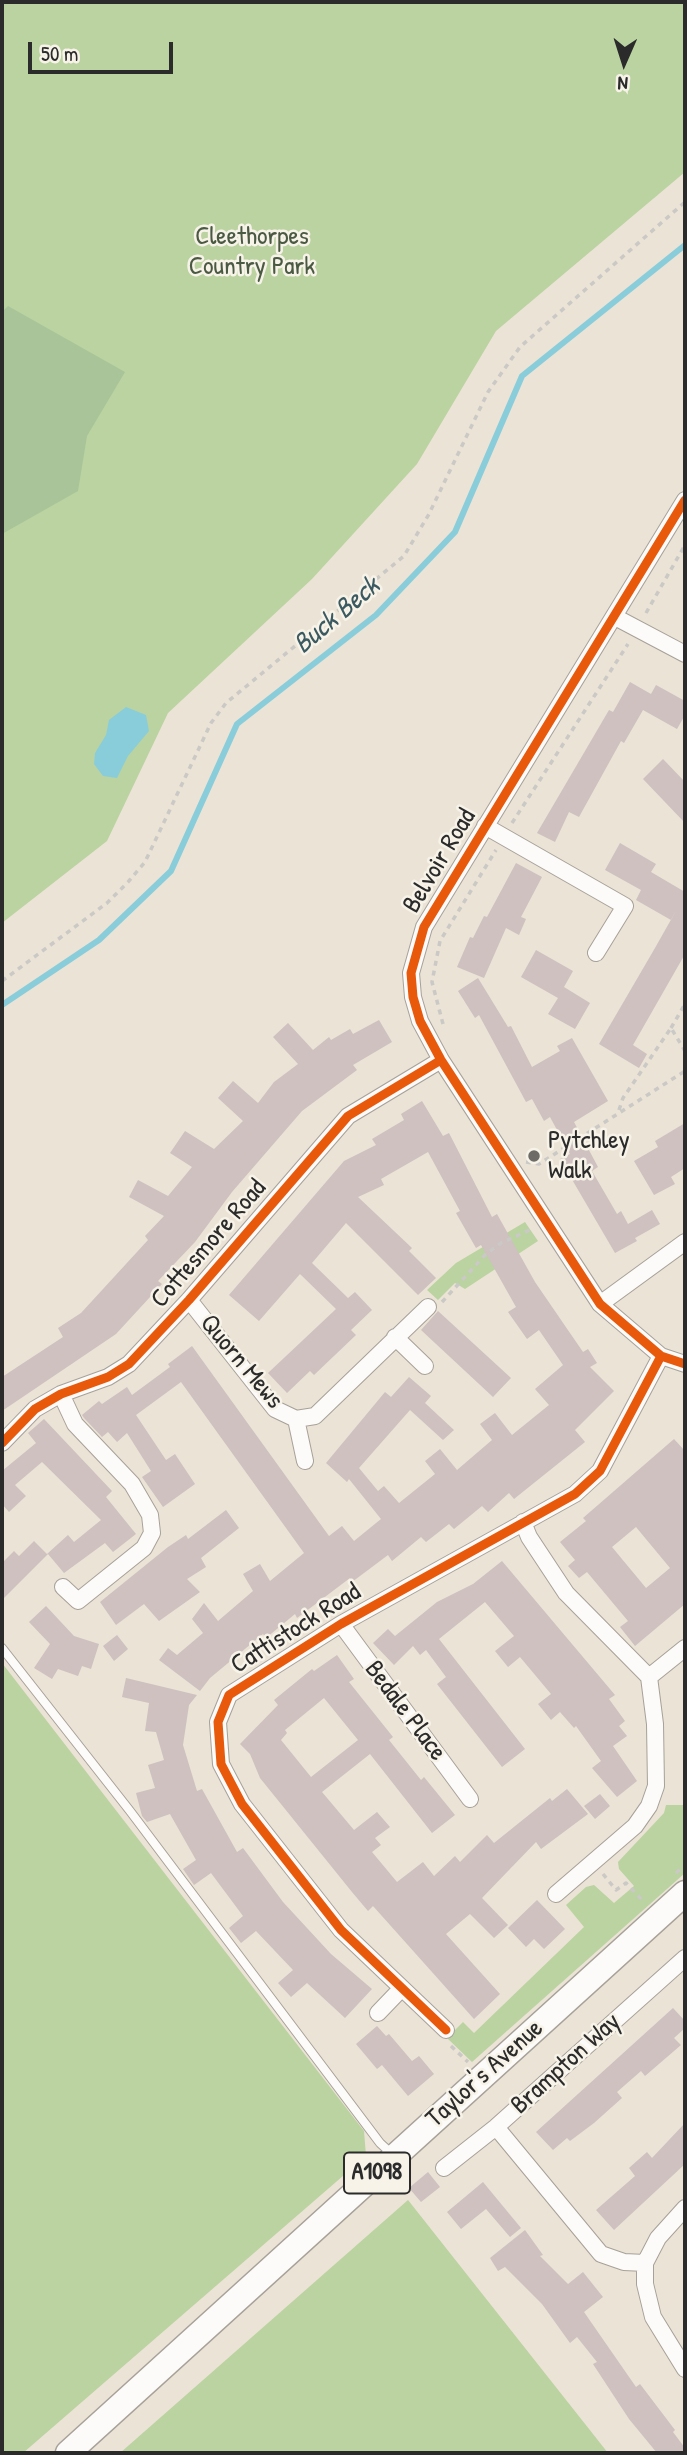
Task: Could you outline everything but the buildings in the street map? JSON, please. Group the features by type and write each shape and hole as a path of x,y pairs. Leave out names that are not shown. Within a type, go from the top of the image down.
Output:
{"main road":[{"name":"Taylor's Avenue","path":"68,2453 685,1893"}],"street":[{"name":"Belvoir Road","path":"685,500 424,927 411,973 413,998 420,1021 441,1060 600,1304 661,1356 685,1364"},
{"path":"615,617 685,654"},
{"path":"485,826 625,906 596,953"},
{"name":"Cottesmore Road","path":"2,1443 35,1409 61,1394 108,1377 129,1364 189,1300 348,1116 441,1060"},
{"path":"600,1304 685,1242"},
{"name":"Quorn Mews","path":"189,1300 275,1409 296,1419 315,1416 428,1307"},
{"path":"395,1337 425,1366"},
{"name":"Cattistock Road","path":"446,2030 341,1930 242,1804 221,1764 218,1722 229,1695 341,1623 575,1494 600,1471 661,1356"},
{"path":"61,1394 75,1424 132,1484 150,1515 152,1533 144,1548 78,1601 63,1587"},
{"name":"Quorn Mews","path":"296,1419 306,1461"},
{"path":"523,1522 529,1537 566,1593 649,1677 655,1724 656,1786 649,1806 635,1826 556,1894"},
{"name":"Bedale Place","path":"341,1623 470,1799"},
{"path":"649,1677 685,1648"},
{"name":"Brampton Way","path":"444,2168 496,2127 685,1958"},
{"path":"378,2013 402,1988"},
{"path":"496,2127 601,2254 624,2262 645,2263"},
{"path":"685,2208 658,2238 645,2263 645,2284 653,2317 685,2369"}],"lane":[{"path":"2,1648 130,1811 380,2143 395,2157"}],"path":[{"path":"2,981 107,903 128,882 145,862 211,723 226,702 404,556 429,514 488,391 520,346 685,202"},
{"path":"445,1031 432,982 440,941 638,629 685,545"},
{"path":"619,1112 623,1098 685,1004"},
{"path":"671,1028 685,1051"},
{"path":"512,1170 528,1160 538,1164 685,1071"},
{"path":"428,1307 432,1311 455,1290 485,1255 501,1243 547,1222"},
{"path":"593,1863 616,1890 626,1884 651,1909"},
{"path":"446,2030 440,2036 474,2068"}],"green space":[{"name":"Cleethorpes Country Park","path":"2,2 685,2 685,172 496,331 417,464 312,579 168,713 107,841 2,923"},
{"path":"8,306 125,372 87,436 78,491 2,534 2,312"},
{"path":"525,1222 538,1241 465,1289 455,1283 438,1300 427,1290 456,1263"},
{"path":"2,1663 364,2131 366,2156 23,2453 2,2453"},
{"path":"666,1805 685,1805 685,1873 472,2062 447,2038 463,2022 474,2033 584,1927 566,1905 586,1887 594,1885 614,1903 634,1886 619,1869 618,1862 664,1813"},
{"path":"408,2200 608,2453 120,2453"}],"water":[{"path":"126,707 146,715 149,731 128,756 117,778 103,776 94,764 95,753 106,735 109,720"}],"waterway":[{"name":"Buck Beck","path":"2,1005 99,940 171,871 237,724 376,615 455,532 522,376 685,245"}],"cycle path":[{"path":"685,500 424,927 411,973 413,997 420,1021 441,1060 600,1304 661,1356 685,1364"},
{"path":"2,1443 35,1409 61,1394 108,1377 129,1364 189,1300 348,1116 441,1060"},
{"path":"446,2030 341,1930 242,1804 221,1764 218,1722 229,1695 341,1624 575,1494 600,1471 661,1356"}],"place":[{"name":"Pytchley Walk","path":"534,1156"}]}
